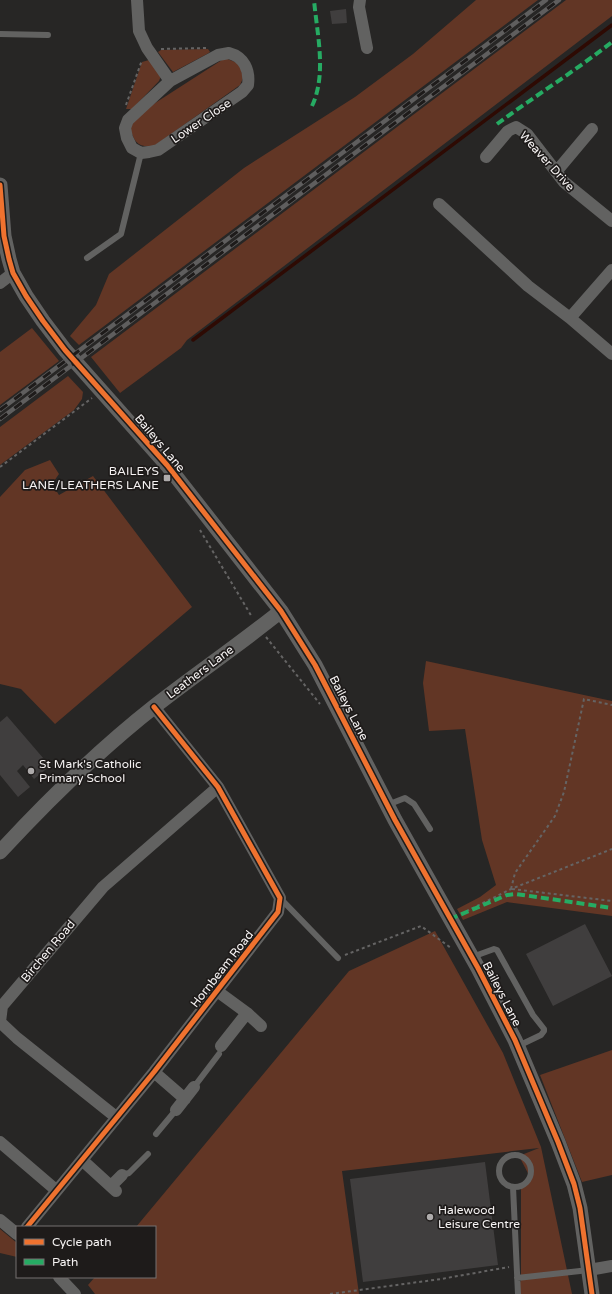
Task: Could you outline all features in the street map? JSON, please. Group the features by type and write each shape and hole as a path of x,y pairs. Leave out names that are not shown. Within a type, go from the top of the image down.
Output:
{"street":[{"path":"137,0 139,30 147,48 170,81"},
{"path":"360,0 359,7 367,48"},
{"name":"Lower Close","path":"128,120 170,81 218,55 229,53 237,55 248,69 248,85 242,92 158,150 141,153"},
{"path":"128,120 125,128 127,138 132,148 141,153"},
{"name":"Weaver Drive","path":"486,157 508,131 516,127 527,134 564,182 612,221"},
{"path":"556,172 592,129"},
{"name":"Baileys Lane","path":"0,185 4,236 13,273 43,321 166,465 281,611 315,665 387,805 472,957 518,1046 574,1184 580,1208 592,1294"},
{"path":"439,204 528,286 570,318 612,354"},
{"path":"570,318 612,270"},
{"path":"0,283 13,273"},
{"name":"Leathers Lane","path":"0,852 62,788 120,735 154,707 281,611"},
{"path":"154,707 218,786 280,898"},
{"name":"Birchen Road","path":"116,1117 17,1038 0,1022 2,1006 103,887 218,786"},
{"name":"Hornbeam Road","path":"27,1226 154,1072 278,912 280,898"},
{"path":"217,991 247,1013 261,1026"},
{"path":"220,1050 247,1013"},
{"path":"154,1072 185,1099"},
{"path":"176,1110 194,1087"},
{"path":"0,1142 56,1190"},
{"path":"82,1160 113,1188 122,1175"},
{"path":"0,1220 16,1233"},
{"path":"589,1270 612,1266"},
{"path":"60,1278 75,1294"}],"lane":[{"path":"0,34 48,35"},
{"path":"87,258 121,234 141,153"},
{"path":"387,805 406,798 414,804 430,829"},
{"path":"280,898 338,958"},
{"path":"472,957 494,948 497,950 533,1014 544,1029 541,1035 518,1046"},
{"path":"194,1087 220,1050"},
{"path":"156,1134 176,1110"},
{"path":"122,1175 129,1174 148,1154"},
{"path":"519,1156 524,1158 530,1166 530,1177 525,1184 513,1187 504,1183 501,1178 500,1168 501,1164 509,1157 519,1156"},
{"path":"513,1187 518,1294"},
{"path":"517,1278 589,1270"}],"path":[{"path":"128,120 124,111 147,48 209,48 218,55"},
{"path":"0,467 102,391"},
{"path":"198,526 259,629 321,706"},
{"path":"511,889 515,873 555,816 564,792 584,699 612,705"},
{"path":"460,915 511,889 612,849"},
{"path":"511,889 612,901"},
{"path":"338,958 421,926 452,949"},
{"path":"330,1294 442,1279 516,1266"}],"shaded area":[{"path":"476,0 538,0 79,345 70,336 96,305 109,274 244,168 355,97 413,54"},
{"path":"566,0 612,0 612,16 187,340 181,348 120,393 91,357"},
{"path":"208,49 210,52 207,54 173,72 158,52 161,50"},
{"path":"225,58 240,64 243,78 240,85 154,146 140,145 135,140 130,128 135,116"},
{"path":"149,60 161,76 159,81 132,109 126,109 142,62"},
{"path":"32,328 59,361 0,405 0,352"},
{"path":"68,376 83,392 82,399 74,410 0,465 0,427"},
{"path":"50,460 59,474 52,484 59,495 93,476 192,607 55,724 21,689 0,684 0,497 25,470"},
{"path":"426,661 612,701 612,916 507,902 463,920 457,909 480,897 496,885 482,840 465,729 429,731 423,683"},
{"path":"435,931 503,1053 541,1147 572,1294 516,1294 521,1280 521,1186 530,1177 519,1156 539,1148 342,1171 359,1294 95,1294 88,1285 94,1278 156,1278 156,1226 137,1226 349,971"},
{"path":"612,1050 612,1175 582,1182 540,1075"},
{"path":"0,1229 16,1242 16,1257 0,1253"}],"building":[{"path":"346,9 347,23 332,24 330,11"},
{"path":"7,716 50,766 34,779 23,765 17,771 30,787 18,797 0,775 0,722"},
{"path":"585,924 612,976 553,1006 526,954"},
{"path":"485,1162 498,1265 363,1282 350,1179"}],"waterway":[{"path":"193,340 612,25"}],"railway":[{"path":"0,410 546,0"},
{"path":"0,419 559,0"}],"marked path":[{"path":"312,106 317,94 320,67 319,40 314,0"},
{"path":"497,124 612,42"},
{"path":"450,919 507,895 516,894 612,908"}],"cycle path":[{"path":"0,185 4,236 9,259 13,273 26,296 65,350 167,465 281,611 315,665 395,820 478,968 515,1040 574,1184 580,1208 592,1294"},
{"path":"28,1226 154,1072 278,912 280,898 218,787 154,707"}],"place":[{"name":"BAILEYS LANE/LEATHERS LANE","path":"167,478"},
{"name":"St Mark's Catholic Primary School","path":"31,771"},
{"name":"Halewood Leisure Centre","path":"430,1217"}]}
